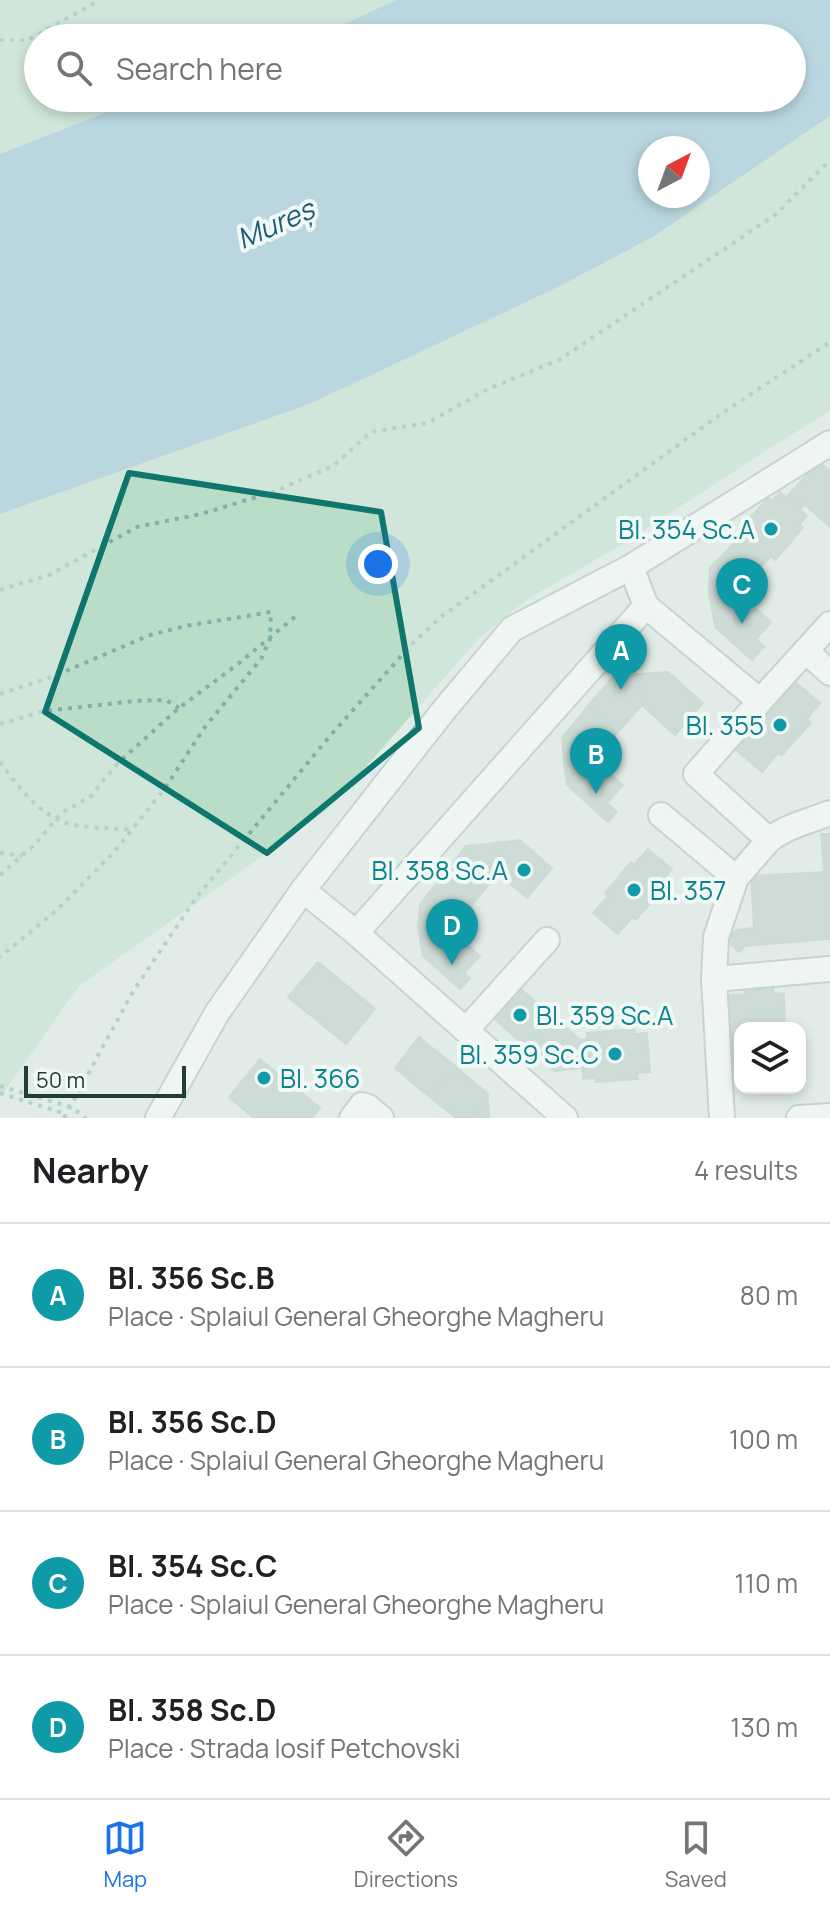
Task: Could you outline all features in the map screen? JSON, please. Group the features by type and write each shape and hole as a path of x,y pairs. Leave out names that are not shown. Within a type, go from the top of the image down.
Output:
{"street":[{"path":"158,1118 217,1013 303,890 444,710 512,629 631,567 830,443"},
{"path":"631,567 646,606 760,701"},
{"path":"356,933 646,606"},
{"path":"769,840 696,774 830,624"},
{"path":"806,651 830,673"},
{"path":"722,1118 714,979 716,937 736,878 769,840 795,825 830,813"},
{"path":"661,815 736,878"},
{"path":"303,890 565,1118"},
{"path":"466,1030 547,940"},
{"path":"714,979 729,950"},
{"path":"714,979 830,969"},
{"path":"352,1118 364,1105 381,1118"},
{"path":"799,1118 830,1116"}],"path":[{"path":"57,24 100,0"},
{"path":"0,40 24,40"},
{"path":"0,590 49,575 137,527 201,514 270,493 333,466 371,432 427,423 488,389 559,360 775,215 830,160"},
{"path":"0,1093 65,1116 134,990 196,898 329,737 411,645 441,617 718,416 830,342"},
{"path":"0,694 52,677 150,635 271,612 270,639 261,659 205,727 183,763 114,852 58,909 0,957"},
{"path":"0,875 36,843 56,818 77,802 90,797 118,763 179,708 297,615"},
{"path":"0,724 44,711 135,701 166,700 179,708"},
{"path":"0,762 27,796 64,823 131,830"},
{"path":"0,853 22,856"},
{"path":"0,1086 71,1107 86,1118"}],"highlighted area":[{"path":"129,473 381,512 419,728 267,853 45,712"}],"green space":[{"path":"0,0 396,0 344,24 24,24 24,112 107,112 0,154"},
{"path":"830,116 830,411 621,545 528,599 480,637 329,809 79,986 0,1098 0,514 312,403 558,287 653,237 695,208 710,208 710,198"}],"water":[{"name":"Mureș","path":"396,0 830,0 830,116 710,198 710,136 638,136 638,208 695,208 653,237 558,287 312,403 0,514 0,154 107,112 806,112 806,24 344,24"}],"building":[{"path":"819,461 830,469 830,527 804,504 801,509 787,497"},
{"name":"Bl. 354 Sc.A","path":"780,492 807,516 799,525 803,528 775,560 771,556 762,566 735,542 743,533 739,530 768,498 772,501"},
{"path":"735,542 762,566 740,594 709,592 710,567"},
{"path":"709,592 740,594 771,622 756,639 764,647 752,660 715,627"},
{"path":"668,672 703,703 675,735 642,705 640,674"},
{"path":"640,674 642,705 617,733 587,707 615,675"},
{"name":"Bl. 355","path":"794,681 820,703 807,719 811,723 762,772 735,749 776,695 780,698"},
{"path":"587,707 617,733 594,759 564,761 562,738"},
{"path":"594,759 623,785 607,803 617,812 608,822 567,785 564,761"},
{"path":"821,834 830,834 830,939 745,946 739,952 726,940 736,930 754,928 751,876 824,872"},
{"name":"Bl. 358 Sc.A","path":"520,840 552,868 527,898 498,873 495,843"},
{"path":"495,843 498,873 475,901 443,876 466,846"},
{"name":"Bl. 357","path":"648,849 672,869 659,885 663,888 636,920 632,917 618,934 593,913 631,862 634,865"},
{"path":"443,876 475,901 451,930 418,926 420,904"},
{"path":"418,926 451,930 480,956 464,973 470,978 460,989 423,956"},
{"path":"318,962 375,1009 346,1044 288,997"},
{"name":"Bl. 359 Sc.A","path":"515,984 551,1015 525,1046 489,1014"},
{"path":"773,989 773,994 784,993 785,1022 734,1022 733,1070 729,995 745,995 744,991"},
{"path":"551,1015 580,1040 582,1068 555,1071 525,1046"},
{"name":"Bl. 359 Sc.C","path":"634,1029 634,1034 647,1033 650,1072 637,1073 638,1079 596,1082 596,1078 583,1079 580,1040 587,1039 587,1033"},
{"path":"419,1037 456,1067 431,1098 395,1068"},
{"name":"Bl. 366","path":"260,1059 320,1108 312,1118 254,1118 229,1097"},
{"path":"456,1067 488,1094 488,1100 473,1118 456,1118 431,1098"},
{"path":"488,1100 489,1118 473,1118"}],"place":[{"name":"Bl. 354 Sc.A","path":"771,529"},
{"name":"Bl. 354 Sc.C","path":"742,624"},
{"name":"Bl. 356 Sc.B","path":"621,690"},
{"name":"Bl. 355","path":"780,725"},
{"name":"Bl. 356 Sc.D","path":"596,794"},
{"name":"Bl. 358 Sc.A","path":"524,870"},
{"name":"Bl. 357","path":"634,890"},
{"name":"Bl. 358 Sc.D","path":"452,965"},
{"name":"Bl. 359 Sc.A","path":"520,1015"},
{"name":"Bl. 359 Sc.C","path":"615,1054"},
{"name":"Bl. 366","path":"264,1078"}]}
